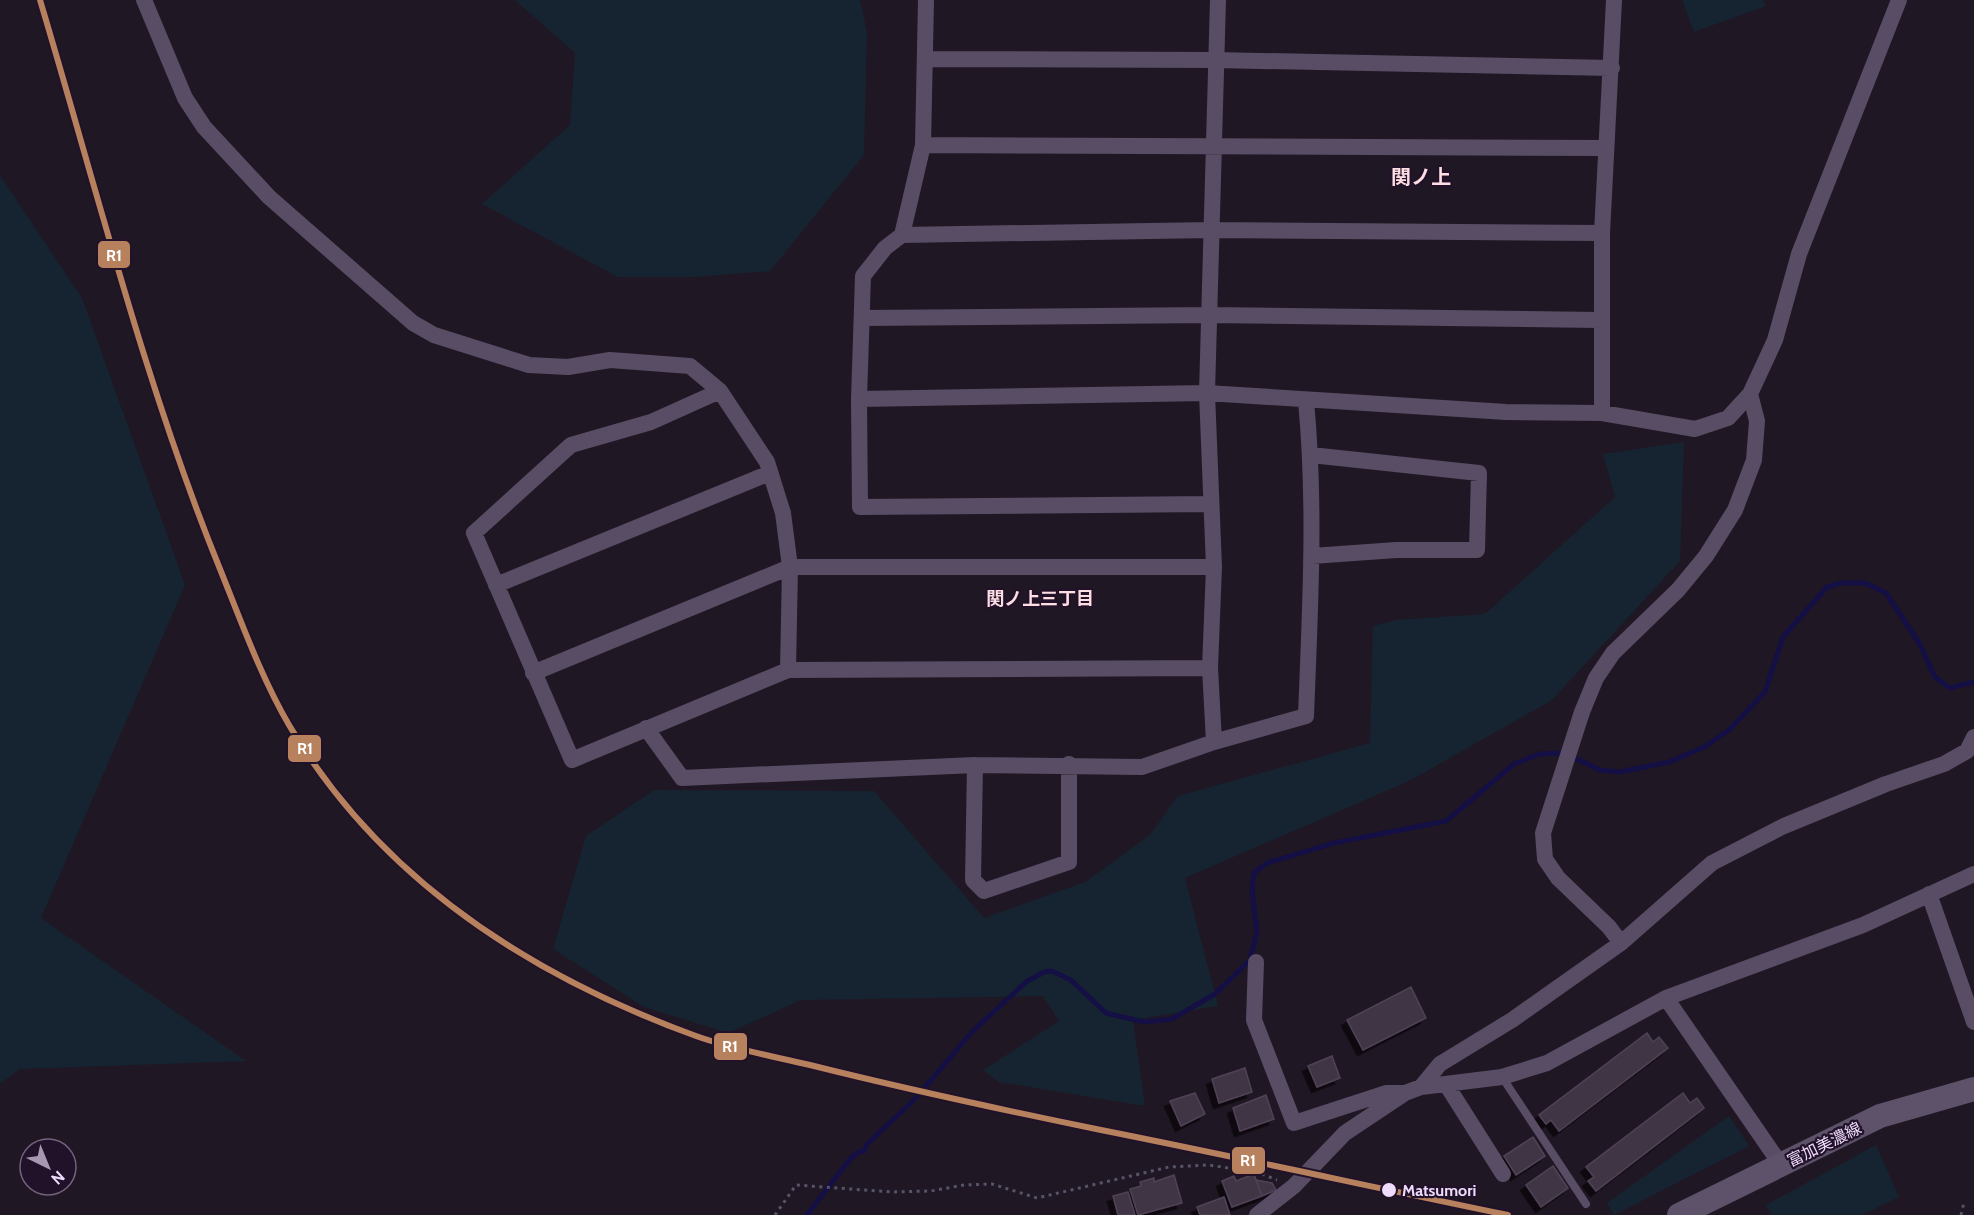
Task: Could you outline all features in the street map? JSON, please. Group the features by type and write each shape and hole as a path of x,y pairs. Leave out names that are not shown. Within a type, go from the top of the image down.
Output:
{"main road":[{"name":"富加美濃線","path":"1680,1215 1880,1116 1974,1089"}],"street":[{"path":"144,0 185,98 204,127 269,197 413,323 434,335 530,365 568,367 610,360 690,366 720,391 767,462 783,513 790,567 788,670"},
{"path":"926,0 927,59 923,145 902,235 885,249 863,276 859,399 860,507 1211,504"},
{"path":"1214,742 1210,668 1214,567 1208,393 1212,147 1218,0"},
{"path":"1602,413 1602,233 1614,0"},
{"path":"859,399 1208,393 1506,412 1602,413 1695,429 1728,418 1750,394 1775,340 1799,254 1899,0"},
{"path":"927,59 1215,60 1612,68"},
{"path":"923,145 1606,148"},
{"path":"902,235 1210,230 1602,233"},
{"path":"862,318 1209,315 1602,320"},
{"path":"720,391 651,422 571,445 474,533 572,760 788,670 1210,668"},
{"path":"1621,943 1609,927 1558,878 1545,859 1543,833 1596,678 1613,653 1678,590 1706,556 1735,510 1754,459 1757,421 1750,394"},
{"path":"646,728 682,778 975,765 1070,764 1142,767 1214,742 1306,716 1312,556 1311,455 1306,401"},
{"path":"1311,455 1479,473 1477,550 1396,550 1312,556"},
{"path":"496,585 770,473"},
{"path":"533,673 790,567 1214,567"},
{"path":"1257,1215 1294,1186 1345,1133 1413,1090 1440,1064 1512,1020 1621,943 1712,863 1784,825 1886,784 1944,764 1967,751 1974,737"},
{"path":"975,765 973,880 984,891 1070,862 1070,764"},
{"path":"1256,962 1254,1020 1294,1123 1386,1093 1502,1077 1547,1063 1666,998 1863,925 1974,874"},
{"path":"1929,894 1974,1022"},
{"path":"1666,998 1781,1165"},
{"path":"1446,1084 1503,1174"}],"lane":[{"path":"1502,1077 1586,1204"}],"path":[{"path":"775,1215 796,1185 892,1192 931,1191 964,1185 992,1184 1037,1198 1169,1167 1208,1165 1257,1172 1294,1186"},
{"path":"1961,1215 1964,1202"}],"shaded area":[{"path":"515,0 860,0 867,32 864,155 770,271 694,277 618,277 482,204 570,125 575,53"},
{"path":"1682,0 1763,0 1766,6 1694,32"},
{"path":"0,175 82,298 185,585 41,918 246,1061 20,1069 0,1084"},
{"path":"1684,442 1680,561 1552,700 1411,780 1185,878 1218,1006 1133,1020 1145,1106 999,1082 983,1070 1059,1021 1043,996 801,1000 728,1033 644,1007 553,949 586,836 654,790 874,791 984,918 1085,882 1150,835 1178,796 1370,743 1373,626 1396,620 1485,614 1615,497 1603,454"},
{"path":"1729,1116 1749,1146 1614,1215 1607,1203"},
{"path":"1876,1145 1899,1197 1862,1215 1772,1215 1766,1205"}],"building":[{"path":"1411,987 1426,1018 1363,1050 1347,1020"},
{"path":"1647,1033 1653,1042 1659,1037 1668,1048 1559,1131 1551,1120 1546,1124 1539,1115"},
{"path":"1332,1056 1340,1078 1317,1087 1308,1066"},
{"path":"1245,1068 1252,1092 1219,1103 1212,1079"},
{"path":"1195,1093 1205,1114 1181,1126 1170,1101"},
{"path":"1683,1093 1690,1103 1697,1098 1704,1108 1596,1191 1588,1181 1594,1177 1586,1167"},
{"path":"1266,1095 1274,1119 1240,1131 1233,1108"},
{"path":"1533,1137 1545,1156 1516,1175 1504,1156"},
{"path":"1553,1166 1568,1188 1541,1207 1526,1185"},
{"path":"1254,1174 1262,1196 1232,1207 1222,1181 1234,1176 1236,1181"},
{"path":"1174,1175 1182,1203 1138,1215 1130,1189 1141,1186 1140,1182 1154,1178 1154,1182"},
{"path":"1256,1180 1272,1183 1276,1190 1262,1196"},
{"path":"1128,1192 1135,1215 1118,1215 1113,1196"},
{"path":"1224,1197 1230,1215 1200,1215 1197,1207"}],"waterway":[{"path":"807,1215 850,1159 858,1152 864,1151 867,1144 914,1100 973,1031 1026,982 1044,972 1052,971 1071,980 1106,1013 1144,1022 1172,1019 1215,994 1250,960 1257,932 1252,890 1254,873 1267,863 1334,843 1446,821 1514,764 1540,754 1564,753 1600,770 1620,772 1669,762 1704,747 1729,730 1765,692 1783,637 1827,587 1841,583 1865,583 1886,593 1919,643 1935,677 1950,688 1974,682"}],"transit line":[{"name":"R1","path":"40,0 123,287 168,429 193,500 269,688 289,725 326,780 368,830 414,875 465,916 519,952 576,984 635,1012 710,1041 991,1107 1508,1215"}],"place":[{"name":"Matsumori","path":"1389,1190"}],"district":[{"name":"関ノ上","path":"1421,177"},
{"name":"関ノ上三丁目","path":"1040,599"}]}
